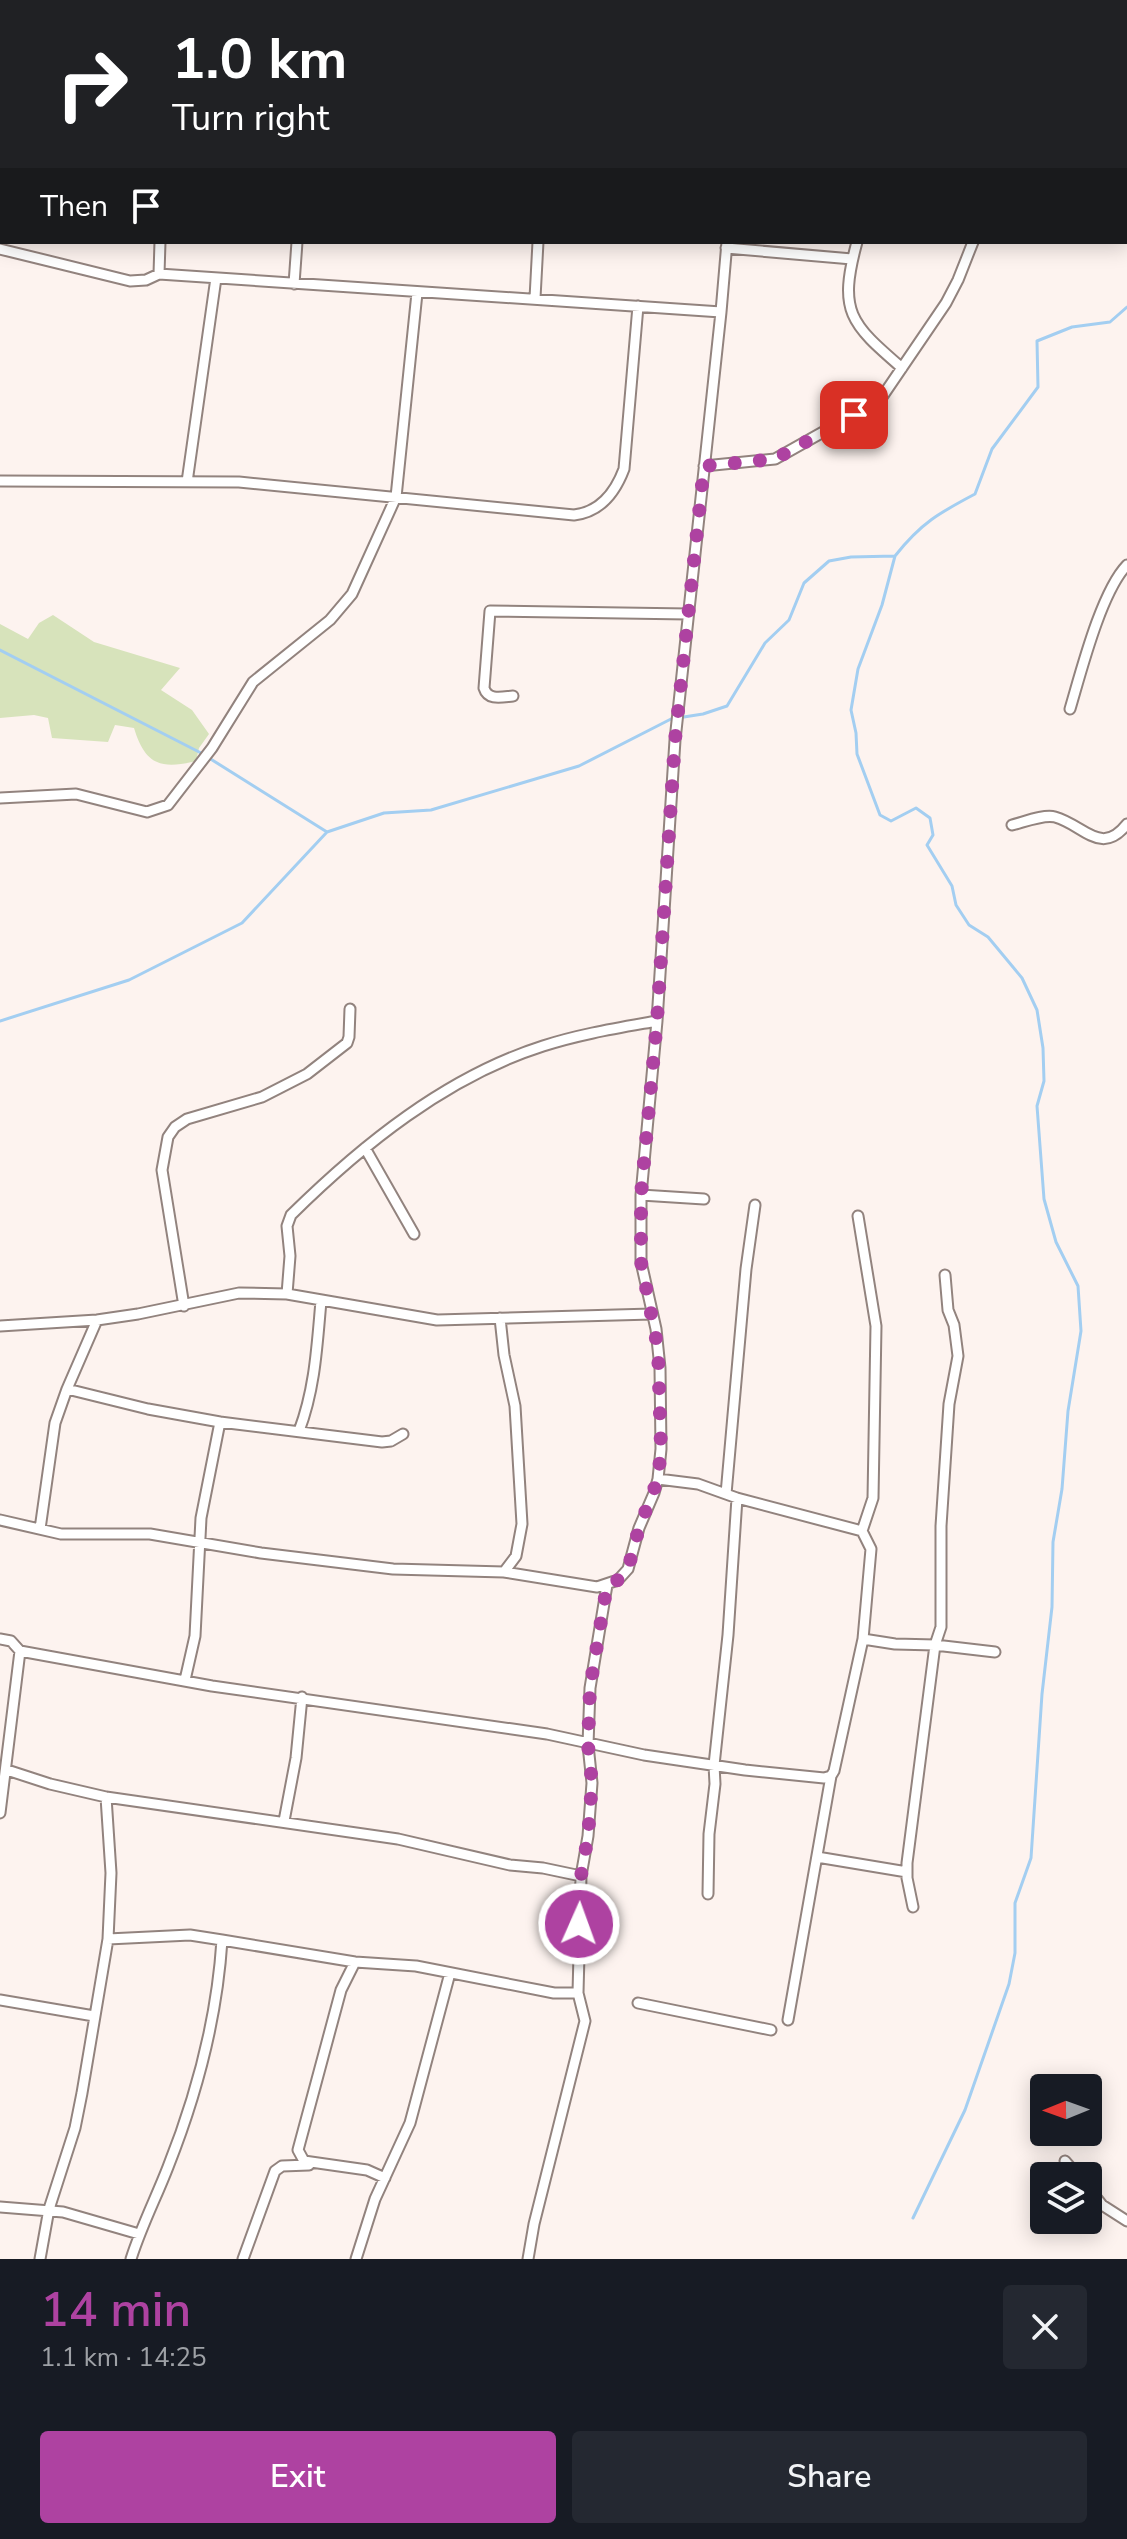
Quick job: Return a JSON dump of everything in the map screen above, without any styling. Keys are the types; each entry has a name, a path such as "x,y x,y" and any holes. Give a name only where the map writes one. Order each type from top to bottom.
{"street":[{"path":"19,253 21,244"},
{"path":"159,274 160,244"},
{"path":"294,284 297,244"},
{"path":"535,298 538,244"},
{"path":"856,244 847,292 852,314 871,341 902,368"},
{"path":"704,466 775,459 880,400 952,292 972,244"},
{"path":"0,1520 71,1535 150,1534 261,1553 393,1569 504,1572 597,1587 618,1580 628,1569 639,1528 658,1479 661,1449 660,1368 641,1262 641,1195 657,1021 675,740 726,245 852,259"},
{"path":"0,249 130,281 146,280 159,274 721,312"},
{"path":"187,482 216,278"},
{"path":"0,798 76,794 147,812 168,805 212,748 253,682 330,620 352,594 396,497 417,293"},
{"path":"0,481 239,482 574,515 589,513 617,488 624,469 638,306"},
{"path":"1070,709 1100,615 1120,572 1127,565"},
{"path":"513,696 491,697 484,688 490,611 688,614"},
{"path":"1012,825 1051,816 1096,838 1109,839 1118,835 1127,824"},
{"path":"184,1306 162,1170 168,1137 175,1127 187,1119 262,1097 307,1074 347,1043 350,1009"},
{"path":"287,1294 290,1256 287,1226 291,1215 384,1131 449,1089 528,1052 589,1033 657,1021"},
{"path":"365,1148 414,1234"},
{"path":"641,1195 704,1199"},
{"path":"726,1494 746,1269 755,1205"},
{"path":"858,1216 876,1326 873,1498 862,1531"},
{"path":"913,1907 907,1872 935,1645 941,1627 941,1526 949,1404 958,1356 954,1325 948,1310 945,1275"},
{"path":"0,1326 97,1320 184,1306 239,1293 287,1294 437,1320 652,1314"},
{"path":"299,1431 310,1403 314,1380 321,1301"},
{"path":"500,1318 515,1406 522,1524 516,1556 504,1572"},
{"path":"40,1529 55,1423 97,1320"},
{"path":"67,1389 148,1409 220,1422 382,1442 403,1434"},
{"path":"185,1680 195,1636 201,1518 220,1422"},
{"path":"658,1479 698,1484 737,1498 855,1527 862,1531 871,1549 863,1639 831,1776 788,2020"},
{"path":"708,1894 714,1765 728,1635 737,1498"},
{"path":"528,2259 585,2021 578,1993 581,1876 592,1783 588,1745 590,1688 607,1585"},
{"path":"0,1639 11,1641 20,1651 185,1680 547,1734 588,1745 714,1765 831,1776"},
{"path":"863,1639 995,1652"},
{"path":"0,1813 20,1651"},
{"path":"284,1821 296,1758 302,1697"},
{"path":"7,1770 106,1797 398,1839 510,1865 581,1876"},
{"path":"40,2259 49,2209 75,2128 108,1939 111,1873 106,1797"},
{"path":"817,1857 907,1872"},
{"path":"108,1939 190,1935 355,1962 416,1966 554,1993 578,1993"},
{"path":"131,2259 198,2085 216,2007 222,1940"},
{"path":"313,2164 299,2156 298,2142 341,1990 355,1962"},
{"path":"356,2259 375,2199 410,2123 450,1973"},
{"path":"0,2000 94,2016"},
{"path":"638,2003 771,2030"},
{"path":"243,2259 275,2171 282,2166 313,2164 367,2170 385,2178"},
{"path":"1102,2205 1127,2221"},
{"path":"0,2207 24,2211 49,2209 139,2234"}],"green space":[{"path":"53,615 94,642 180,668 161,690 192,710 209,734 199,748 196,761 173,765 156,761 143,750 134,728 115,725 108,742 52,738 48,718 34,715 0,718 0,624 28,639 39,623"}],"waterway":[{"path":"0,1021 129,980 242,923 327,832 384,813 431,810 579,766 671,719 727,706 765,643 789,620 804,583 829,561 895,556 931,520 975,494 992,449 1038,387 1037,341 1072,327 1110,322 1127,307"},
{"path":"895,556 882,605 858,669 851,710 857,754 880,815 891,821 916,808 930,818 933,835 927,845 952,886 956,905 969,925 988,937 1022,978 1037,1010 1043,1048 1044,1081 1037,1106 1044,1199 1056,1242 1078,1286 1081,1331 1053,1542 1052,1607 1042,1694 1031,1858 1015,1903 1015,1953 1009,1984 965,2110 913,2218"},
{"path":"0,650 203,754"},
{"path":"209,758 327,832"}],"route":[{"path":"579,1924 581,1876 592,1783 588,1745 590,1688 607,1585 618,1580 628,1569 639,1528 658,1479 661,1449 656,1329 640,1252 641,1195 657,1021 675,740 704,466 775,459 854,415"}]}
